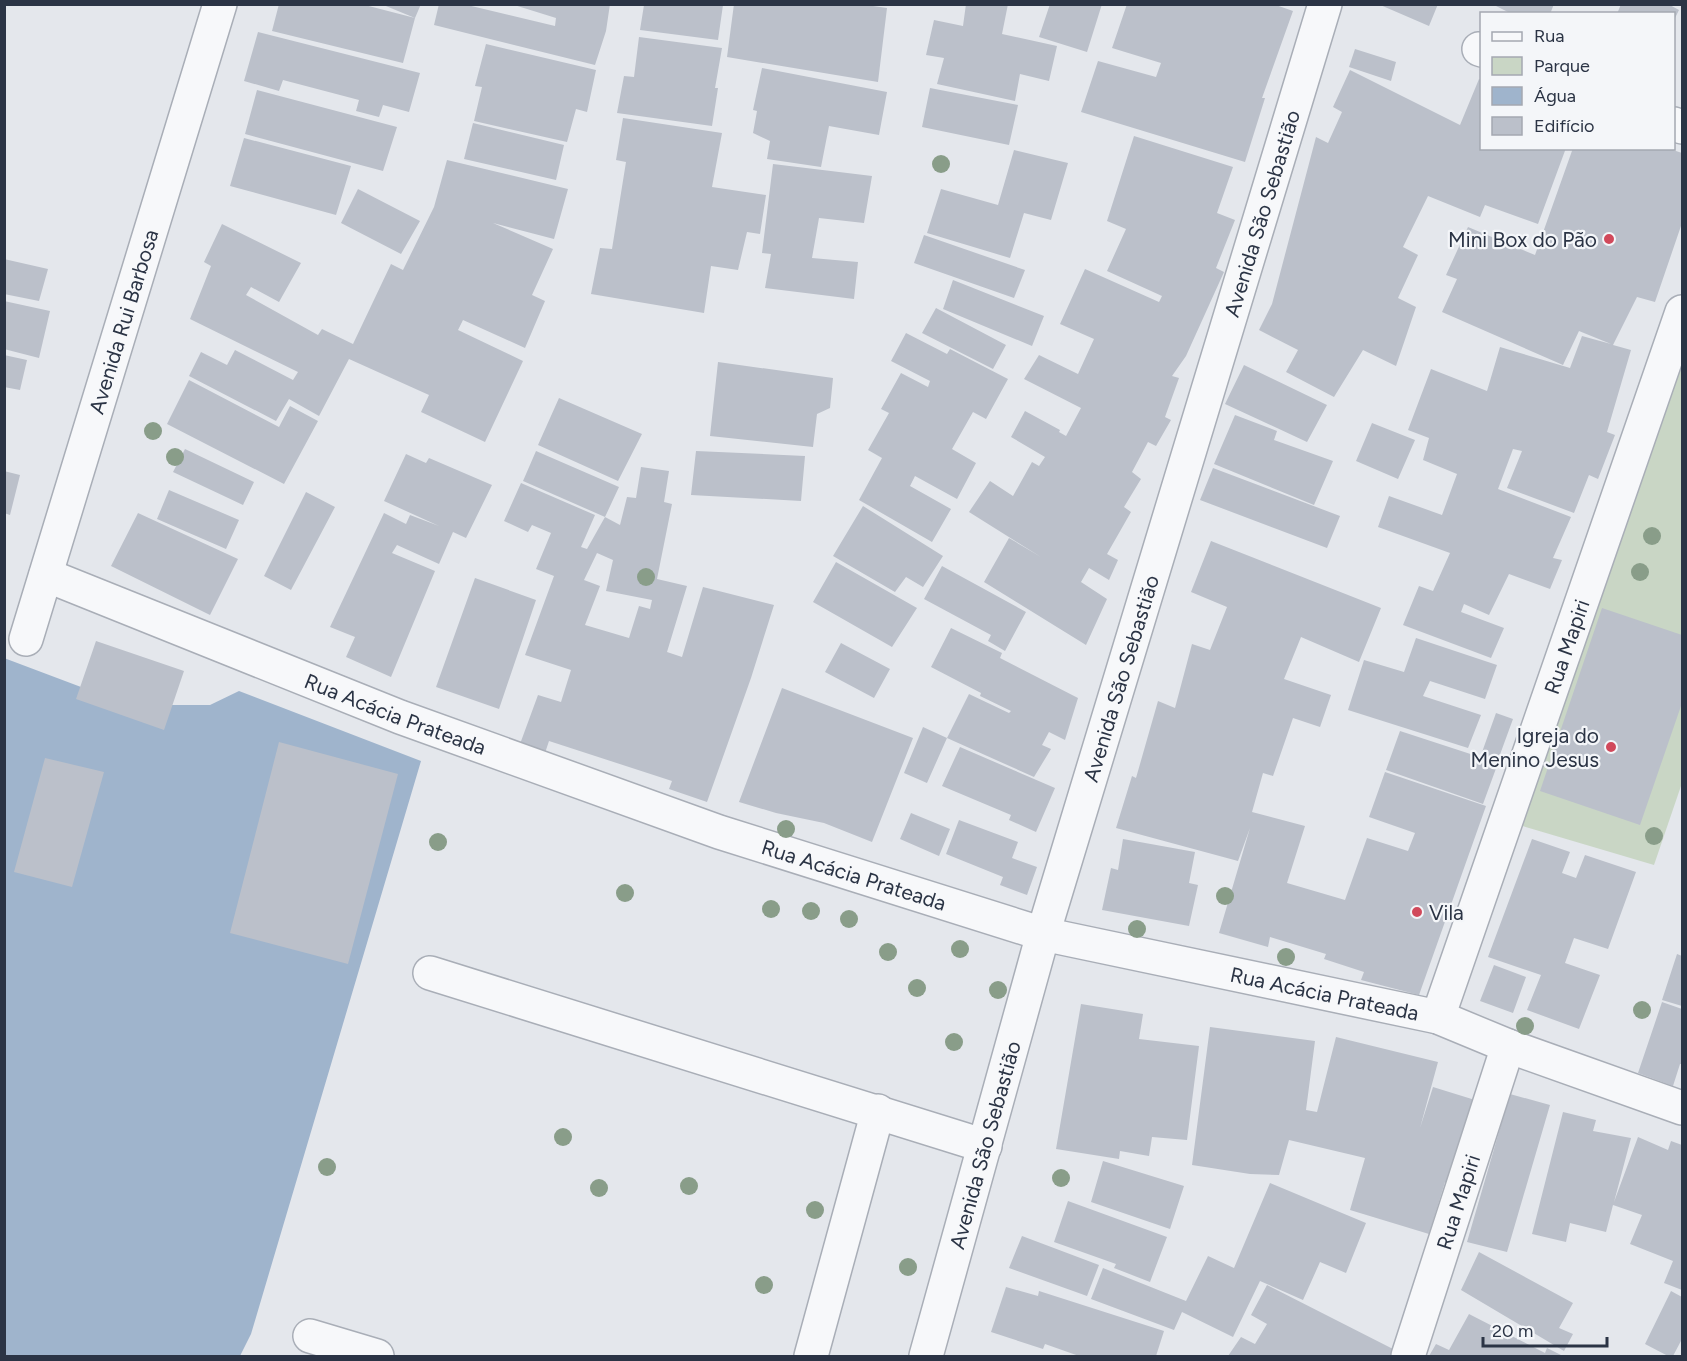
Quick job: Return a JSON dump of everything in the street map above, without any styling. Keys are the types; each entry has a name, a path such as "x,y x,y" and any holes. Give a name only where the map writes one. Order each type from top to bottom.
{"street":[{"name":"Avenida Rui Barbosa","path":"26,639 220,4"},
{"name":"Avenida São Sebastião","path":"926,1356 1043,934 1325,4"},
{"name":"Rua Mapiri","path":"1438,1017 1683,312"},
{"name":"Rua Acácia Prateada","path":"46,575 400,717 719,832 1043,934 1438,1017 1508,1046 1683,1108"},
{"path":"430,973 879,1111 985,1146"},
{"name":"Rua Mapiri","path":"1408,1356 1508,1046"},
{"path":"811,1356 879,1111"},
{"path":"310,1336 377,1356"}],"green space":[{"path":"1682,359 1682,783 1654,865 1519,825"}],"water":[{"path":"4,658 81,687 146,705 210,705 239,691 421,761 251,1334 240,1356 5,1356"}],"building":[{"path":"279,4 361,4 415,18 403,63 272,31"},
{"path":"381,4 421,4 415,18"},
{"path":"439,4 463,4 555,26 556,18 511,4 610,4 606,31 595,65 434,25"},
{"path":"734,4 859,4 887,8 878,82 727,57"},
{"path":"966,4 1008,4 1002,34 1057,46 1049,81 1020,74 1015,101 937,84 944,58 926,55 934,20 963,26"},
{"path":"1050,4 1102,4 1087,52 1039,37"},
{"path":"1127,4 1273,4 1293,11 1262,98 1265,98 1245,162 1081,112 1098,61 1156,77 1161,63 1112,48"},
{"path":"1378,4 1438,4 1429,26"},
{"path":"1492,4 1554,4 1551,12 1508,12"},
{"path":"1621,4 1668,4 1679,10 1675,18 1675,12 1618,12"},
{"path":"644,5 723,5 718,40 640,30"},
{"path":"258,32 420,73 409,112 383,105 379,117 356,111 359,100 283,80 279,91 244,81"},
{"path":"639,37 722,48 715,88 718,88 712,126 617,113 624,76 634,77"},
{"path":"486,44 596,70 587,112 576,109 567,142 474,121 482,87 475,86"},
{"path":"1355,49 1396,62 1391,81 1349,67"},
{"path":"762,68 887,92 879,135 829,126 821,167 767,159 770,141 753,133 757,111 753,110"},
{"path":"1350,70 1460,125 1479,79 1480,150 1565,150 1538,224 1485,205 1480,217 1428,196 1403,247 1418,255 1398,298 1416,307 1396,366 1363,350 1334,397 1286,372 1298,350 1259,330 1272,304 1316,137 1328,143 1342,112 1333,107"},
{"path":"930,88 1018,105 1009,145 922,127"},
{"path":"257,90 397,127 383,171 245,134"},
{"path":"623,118 722,133 712,187 766,195 760,234 747,232 738,270 711,266 704,313 591,294 600,248 612,249 626,162 616,160"},
{"path":"473,123 564,145 556,180 464,159"},
{"path":"1134,136 1233,167 1217,213 1235,220 1216,268 1224,272 1186,356 1172,376 1179,378 1165,417 1171,420 1156,446 1148,442 1132,472 1141,479 1124,507 1131,512 1107,554 1118,560 1109,580 1089,568 1081,582 1107,599 1086,645 984,582 1009,538 1041,557 969,512 990,481 1013,496 1032,462 1039,466 1045,457 1011,437 1025,411 1060,430 1059,432 1066,436 1081,408 1024,379 1039,355 1078,374 1094,339 1060,324 1085,269 1159,302 1162,296 1107,271 1126,229 1107,221"},
{"path":"244,138 351,166 336,215 230,186"},
{"path":"1014,150 1068,163 1051,220 1024,213 1010,258 927,233 941,189 998,205"},
{"path":"1572,150 1673,150 1682,153 1682,223 1655,302 1637,297 1613,345 1631,350 1607,432 1615,435 1598,479 1589,475 1574,513 1507,488 1522,451 1513,449 1498,489 1571,517 1553,558 1562,560 1550,589 1509,574 1489,615 1464,604 1461,612 1504,628 1491,658 1403,625 1419,586 1433,591 1450,553 1378,527 1389,496 1442,515 1457,474 1423,460 1429,438 1408,430 1431,369 1487,391 1500,347 1570,368 1582,336 1611,344 1579,331 1563,365 1442,312 1457,279 1446,275 1468,227 1535,255"},
{"path":"447,160 568,189 554,239 493,223 553,249 532,295 545,301 525,348 463,320 458,330 523,361 485,442 421,412 429,395 349,359 319,416 289,399 276,421 189,376 201,352 227,365 235,350 293,380 298,372 190,319 211,266 204,262 222,224 301,263 279,302 251,287 246,295 318,335 322,329 353,344 391,264 403,270 434,207"},
{"path":"773,164 872,176 864,223 819,218 812,258 858,262 854,299 765,288 771,254 762,253"},
{"path":"358,189 420,221 401,254 341,223"},
{"path":"924,235 1025,270 1014,298 914,263"},
{"path":"4,259 48,269 39,301 4,294"},
{"path":"953,280 1044,316 1032,346 943,309"},
{"path":"4,301 50,311 39,358 4,349"},
{"path":"936,308 1006,345 993,369 922,333"},
{"path":"906,333 947,354 950,349 1008,379 986,419 973,412 952,449 976,463 957,499 915,476 910,486 951,509 932,542 859,500 882,458 868,450 889,413 881,409 901,373 928,387 930,381 891,361"},
{"path":"4,355 27,360 20,390 4,387"},
{"path":"718,362 833,378 830,408 817,414 813,447 710,436"},
{"path":"1244,365 1327,405 1307,442 1225,404"},
{"path":"189,380 279,427 290,406 318,421 284,484 167,424"},
{"path":"559,398 642,434 618,481 538,445"},
{"path":"1235,415 1277,431 1274,440 1333,461 1314,505 1214,464"},
{"path":"1372,423 1415,440 1398,479 1356,461"},
{"path":"185,449 254,482 243,505 173,472"},
{"path":"536,451 619,487 605,517 523,481"},
{"path":"696,451 805,456 801,501 691,495"},
{"path":"406,454 426,463 429,458 492,485 466,538 453,532 439,564 397,545 392,553 435,571 391,677 346,657 355,637 330,627 384,513 406,524 410,515 439,526 384,501"},
{"path":"641,467 669,471 664,502 672,504 657,579 687,586 667,652 682,657 703,587 774,605 707,802 669,789 672,781 549,741 545,753 520,744 538,695 561,702 571,670 525,655 554,576 536,569 551,533 532,525 528,532 504,521 521,483 595,515 581,547 587,549 605,517 620,525 627,497 636,498","holes":["597,553 613,560 606,591 652,600 650,609 639,606 629,638 585,625 600,586 584,580"]},
{"path":"1213,468 1340,516 1327,548 1200,500"},
{"path":"4,471 20,475 10,515 4,513"},
{"path":"169,490 239,520 226,549 157,519"},
{"path":"306,492 335,507 291,590 264,576"},
{"path":"863,506 943,556 923,587 906,577 895,592 833,556"},
{"path":"138,513 238,559 210,615 111,566"},
{"path":"1211,541 1381,608 1359,662 1301,637 1284,679 1331,695 1320,727 1293,718 1273,776 1263,773 1252,812 1305,826 1287,883 1345,900 1367,838 1408,851 1415,833 1369,817 1385,772 1486,806 1419,995 1361,980 1364,972 1324,959 1326,954 1270,937 1268,947 1219,933 1250,828 1238,861 1116,828 1132,776 1136,778 1158,701 1175,708 1192,644 1210,650 1227,607 1191,592"},
{"path":"836,562 917,608 892,647 813,602"},
{"path":"942,566 1026,612 1005,651 988,641 991,635 924,599"},
{"path":"475,578 536,600 499,709 436,687"},
{"name":"Igreja do Menino Jesus","path":"1602,608 1682,635 1682,703 1640,825 1540,791"},
{"path":"951,628 1002,653 1000,658 1078,698 1065,740 1049,732 1042,745 1051,749 1034,777 947,738 969,694 1009,713 1011,711 931,667"},
{"path":"1416,638 1497,665 1485,699 1430,681 1423,696 1481,715 1468,748 1348,710 1364,660 1404,672"},
{"path":"96,641 184,671 164,730 76,699"},
{"path":"841,643 890,669 874,698 825,672"},
{"path":"782,688 913,738 872,842 824,823 776,813 739,802"},
{"path":"1496,713 1513,719 1498,760 1481,755"},
{"path":"923,727 947,738 927,783 904,773"},
{"path":"1400,731 1498,763 1483,804 1386,770"},
{"path":"279,742 398,774 348,964 230,933"},
{"path":"960,747 1055,788 1036,832 1009,820 1011,815 942,786"},
{"path":"45,758 104,772 72,887 14,872"},
{"path":"911,813 950,829 939,856 900,839"},
{"path":"959,820 1018,842 1012,858 1037,867 1027,895 1000,885 1003,877 946,854"},
{"path":"1123,839 1195,852 1189,883 1198,885 1189,926 1102,910 1111,868 1118,870"},
{"path":"1532,839 1570,852 1562,873 1576,878 1585,855 1636,872 1608,949 1574,938 1565,963 1600,975 1579,1029 1527,1010 1541,975 1488,957"},
{"path":"1677,954 1682,956 1682,1006 1662,1000"},
{"path":"1494,965 1526,977 1513,1013 1480,1001"},
{"path":"1662,1002 1682,1009 1682,1064 1680,1064 1673,1086 1638,1073"},
{"path":"1081,1004 1143,1014 1139,1039 1199,1046 1187,1140 1152,1137 1149,1156 1120,1151 1119,1159 1056,1149"},
{"path":"1210,1027 1315,1041 1306,1110 1317,1112 1336,1037 1438,1062 1420,1128 1433,1087 1475,1100 1451,1184 1445,1182 1429,1234 1350,1210 1365,1158 1289,1140 1279,1175 1250,1174 1192,1165"},
{"path":"1510,1094 1550,1105 1507,1252 1467,1242"},
{"path":"1563,1112 1596,1120 1593,1131 1631,1138 1614,1202 1638,1137 1668,1150 1671,1141 1682,1145 1682,1290 1664,1283 1673,1261 1630,1244 1642,1215 1613,1205 1606,1232 1570,1223 1566,1242 1532,1234"},
{"path":"1103,1161 1184,1186 1170,1229 1091,1202"},
{"path":"1270,1183 1366,1223 1346,1273 1320,1262 1303,1300 1260,1281 1233,1337 1182,1312 1174,1330 1091,1299 1103,1268 1186,1301 1208,1256 1234,1268"},
{"path":"1068,1201 1167,1237 1150,1282 1114,1268 1116,1264 1054,1242"},
{"path":"1022,1236 1099,1265 1087,1296 1009,1268"},
{"path":"1479,1252 1573,1303 1559,1328 1573,1334 1564,1351 1461,1290"},
{"path":"1267,1285 1393,1349 1390,1356 1228,1356 1241,1337 1255,1344 1267,1324 1251,1315"},
{"path":"1006,1287 1038,1296 1039,1291 1164,1331 1156,1356 1079,1356 1045,1344 1043,1349 991,1332"},
{"path":"1671,1291 1682,1297 1682,1339 1673,1356 1668,1356 1645,1344"},
{"path":"1469,1314 1545,1353 1547,1348 1563,1356 1429,1356 1436,1344 1449,1350"}],"place":[{"name":"Mini Box do Pão","path":"1609,239"},
{"name":"Igreja do Menino Jesus","path":"1611,747"},
{"name":"Vila","path":"1417,912"}]}
